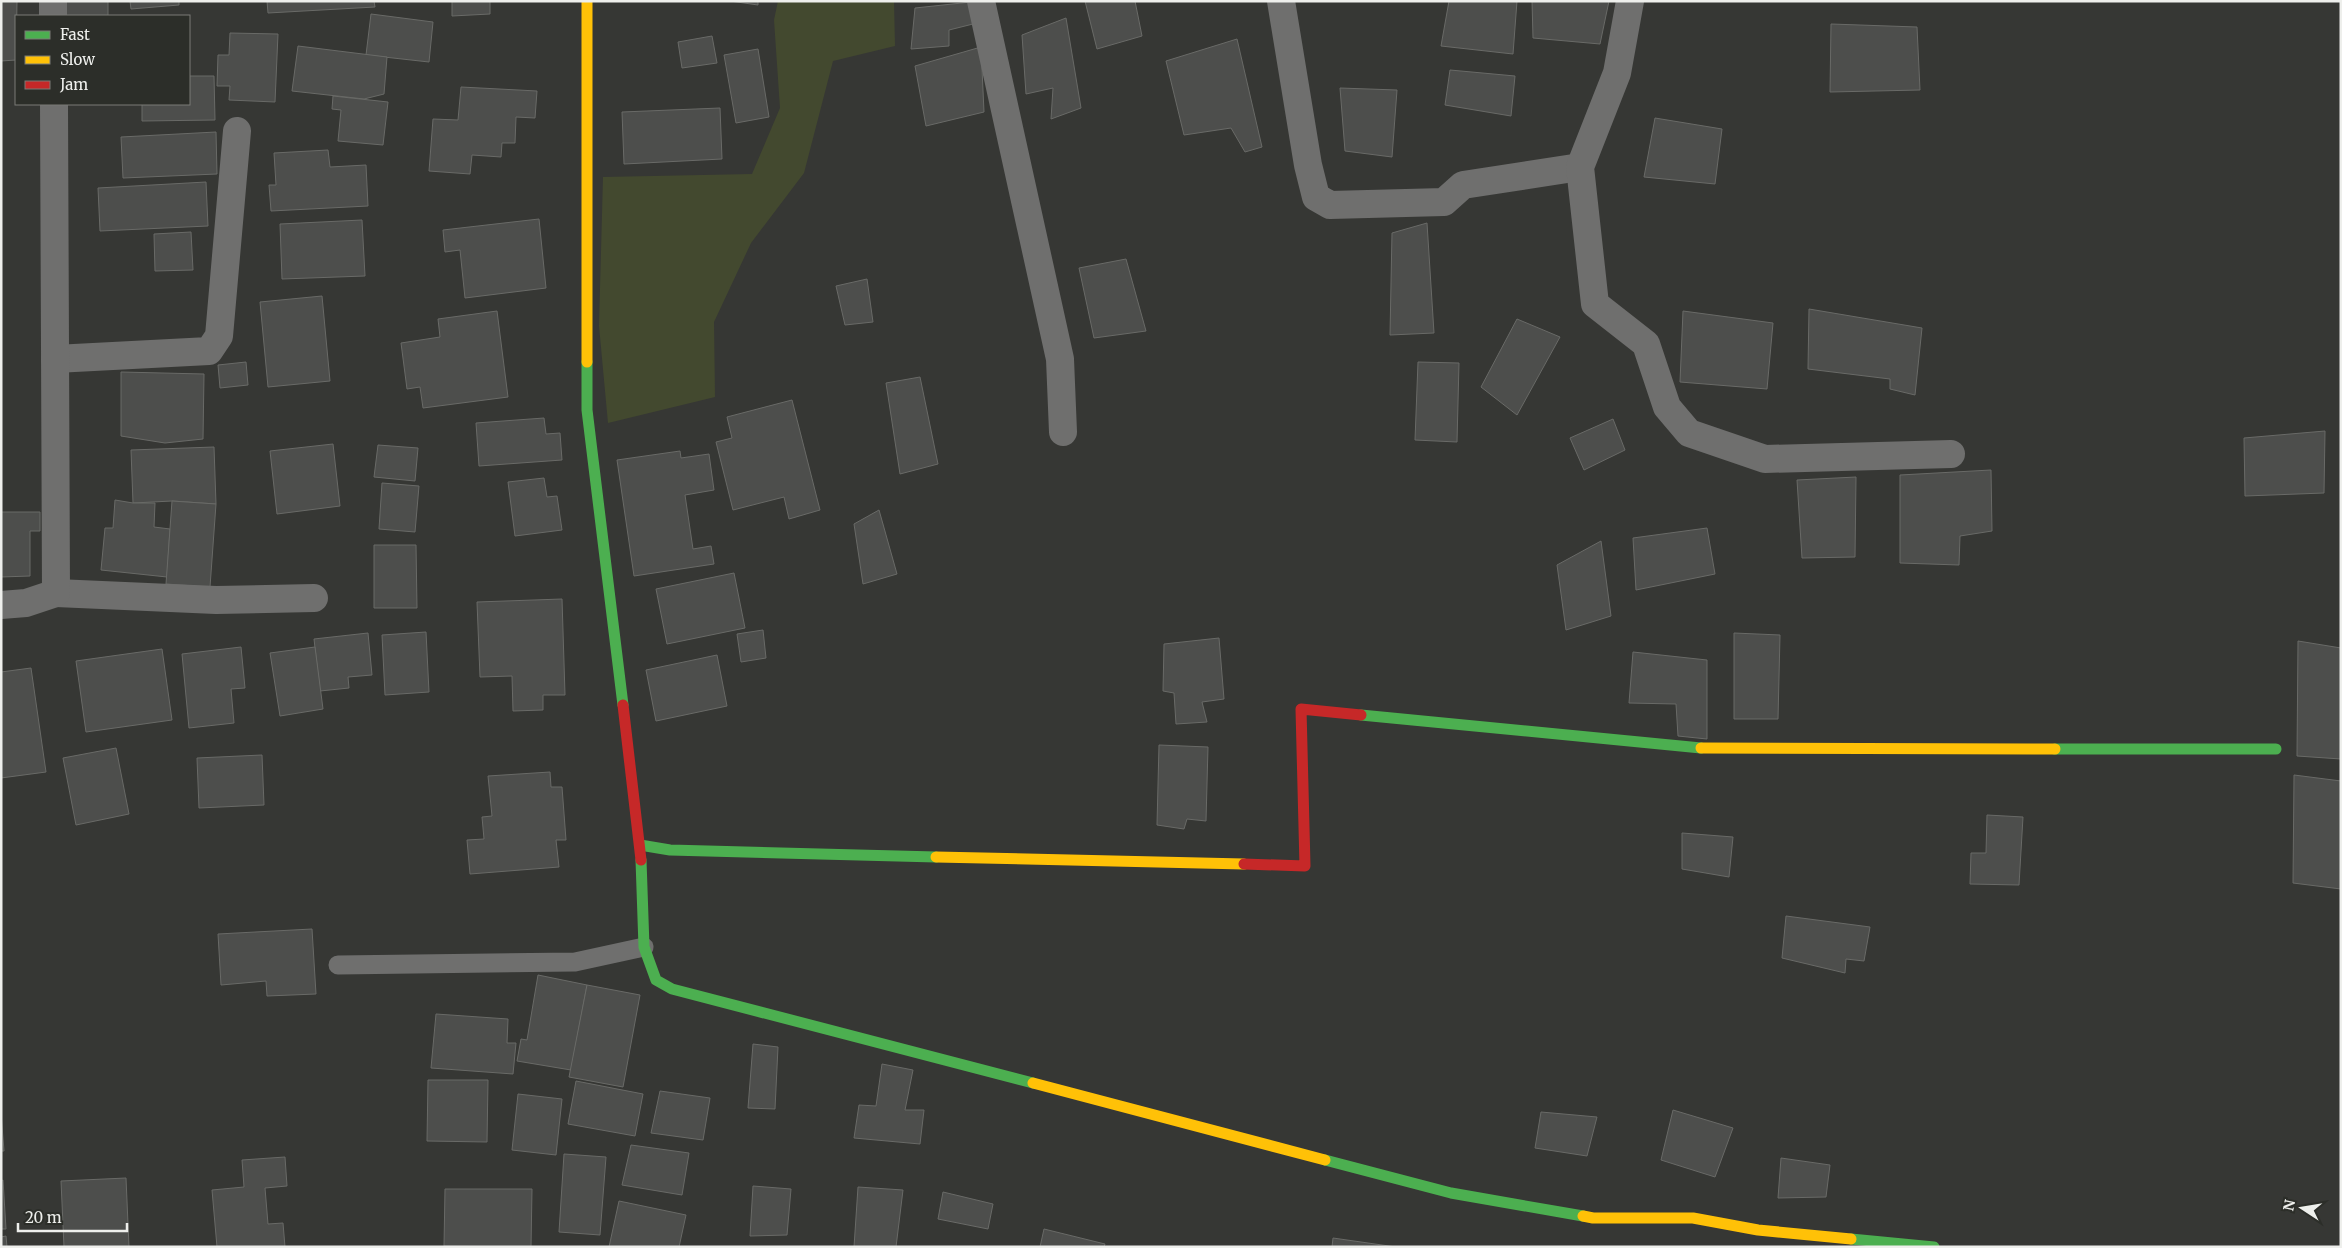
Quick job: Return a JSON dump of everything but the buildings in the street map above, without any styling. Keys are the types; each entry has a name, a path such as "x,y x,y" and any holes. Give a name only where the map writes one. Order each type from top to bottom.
{"street":[{"path":"53,1 54,15"},
{"path":"586,1 587,410 640,845 644,946 656,980 672,989 1451,1193 1594,1218 1693,1218 1758,1230 1934,1247"},
{"path":"981,1 1060,359 1063,432"},
{"path":"1281,1 1308,165 1316,197 1330,206 1444,202 1464,185 1580,167"},
{"path":"1630,1 1617,73 1580,167 1595,304 1646,344 1667,407 1689,433 1765,459 1951,454"},
{"path":"54,105 56,593"},
{"path":"55,359 209,351 220,336 237,131"},
{"path":"1,605 26,603 56,593 216,600 314,598"},
{"path":"640,845 670,850 1305,866 1300,709 1700,748 2276,749"}],"lane":[{"path":"338,965 575,962 644,946"}],"green space":[{"path":"778,1 894,1 895,46 833,61 804,173 751,243 714,322 715,397 608,423 599,326 603,177 752,174 780,108 774,20"}],"traffic: fast":[{"path":"587,362 587,410 623,705"},
{"path":"1361,715 1701,748"},
{"path":"2055,749 2276,749"},
{"path":"640,845 670,850 936,857"},
{"path":"641,860 644,947 656,980 672,989 1033,1083"},
{"path":"1325,1160 1451,1193 1583,1216"},
{"path":"1851,1239 1934,1247"}],"traffic: slow":[{"path":"587,1 587,362"},
{"path":"1701,748 2055,749"},
{"path":"936,857 1244,864"},
{"path":"1033,1083 1325,1160"},
{"path":"1583,1216 1593,1218 1693,1218 1758,1230 1851,1239"}],"traffic: jam":[{"path":"623,705 641,860"},
{"path":"1244,864 1305,866 1301,709 1361,715"}]}
